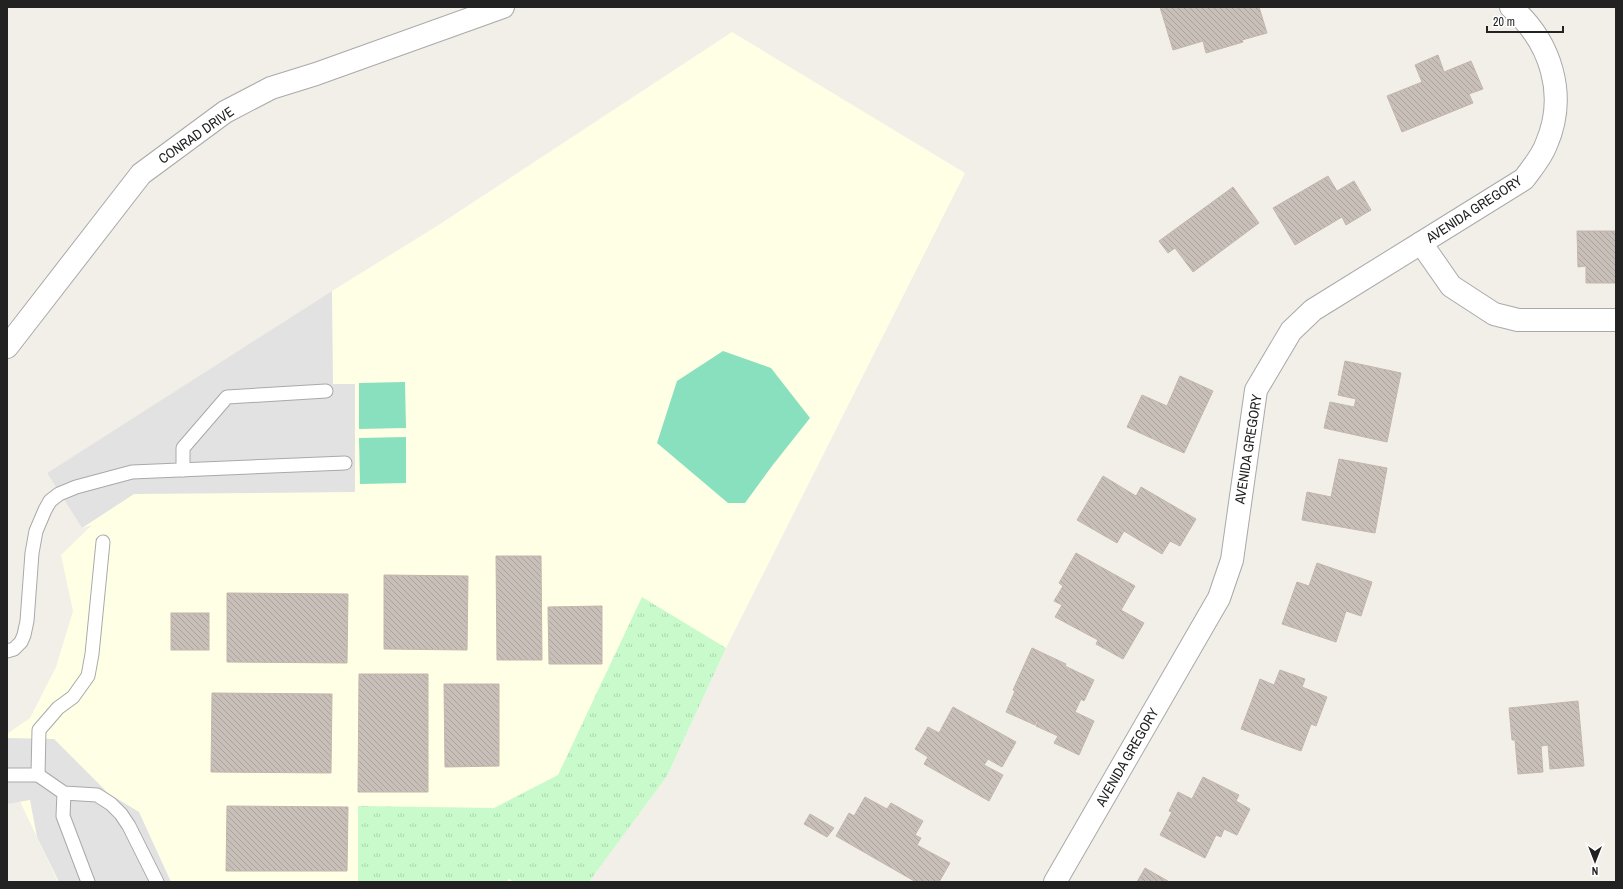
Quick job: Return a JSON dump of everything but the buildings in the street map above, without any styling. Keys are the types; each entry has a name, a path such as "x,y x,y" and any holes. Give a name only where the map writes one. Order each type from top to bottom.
{"street":[{"name":"CONRAD DRIVE","path":"7,347 141,174 225,112 271,88 316,74 503,7"},
{"name":"AVENIDA GREGORY","path":"1055,882 1218,598 1232,560 1256,390 1291,331 1313,310 1524,179 1546,146 1552,127 1555,107 1555,88 1552,68 1545,50 1535,32 1511,7"},
{"path":"1421,243 1451,286 1494,314 1518,320 1616,320"}],"lane":[{"path":"183,470 183,448 227,397 326,391"},
{"path":"7,651 14,649 21,642 24,635 27,620 32,554 36,531 40,519 50,501 59,494 76,487 132,472 346,463"},
{"path":"38,775 39,730 58,708 73,697 88,676 92,654 103,542"},
{"path":"7,775 38,775 64,794 97,795 122,814 138,841 157,882"},
{"path":"64,794 63,816 88,882"}],"shaded area":[{"path":"732,32 965,173 726,648 667,776 589,882 58,882 18,797 7,758 7,734 30,718 56,667 73,611 61,555 92,525 82,528 47,473 332,291 437,226"},
{"path":"332,291 333,384 355,384 355,492 134,494 82,528 47,473"},
{"path":"7,738 54,739 108,793 139,812 171,882 59,882 37,837 30,800 7,804"}],"green space":[{"path":"723,351 771,368 810,418 745,503 728,503 657,443 677,381"},
{"path":"405,382 406,428 359,429 359,383"},
{"path":"406,437 406,483 360,484 359,438"},
{"path":"642,597 726,648 667,776 589,882 514,882 509,879 506,882 358,882 358,806 494,808 558,775"}]}
